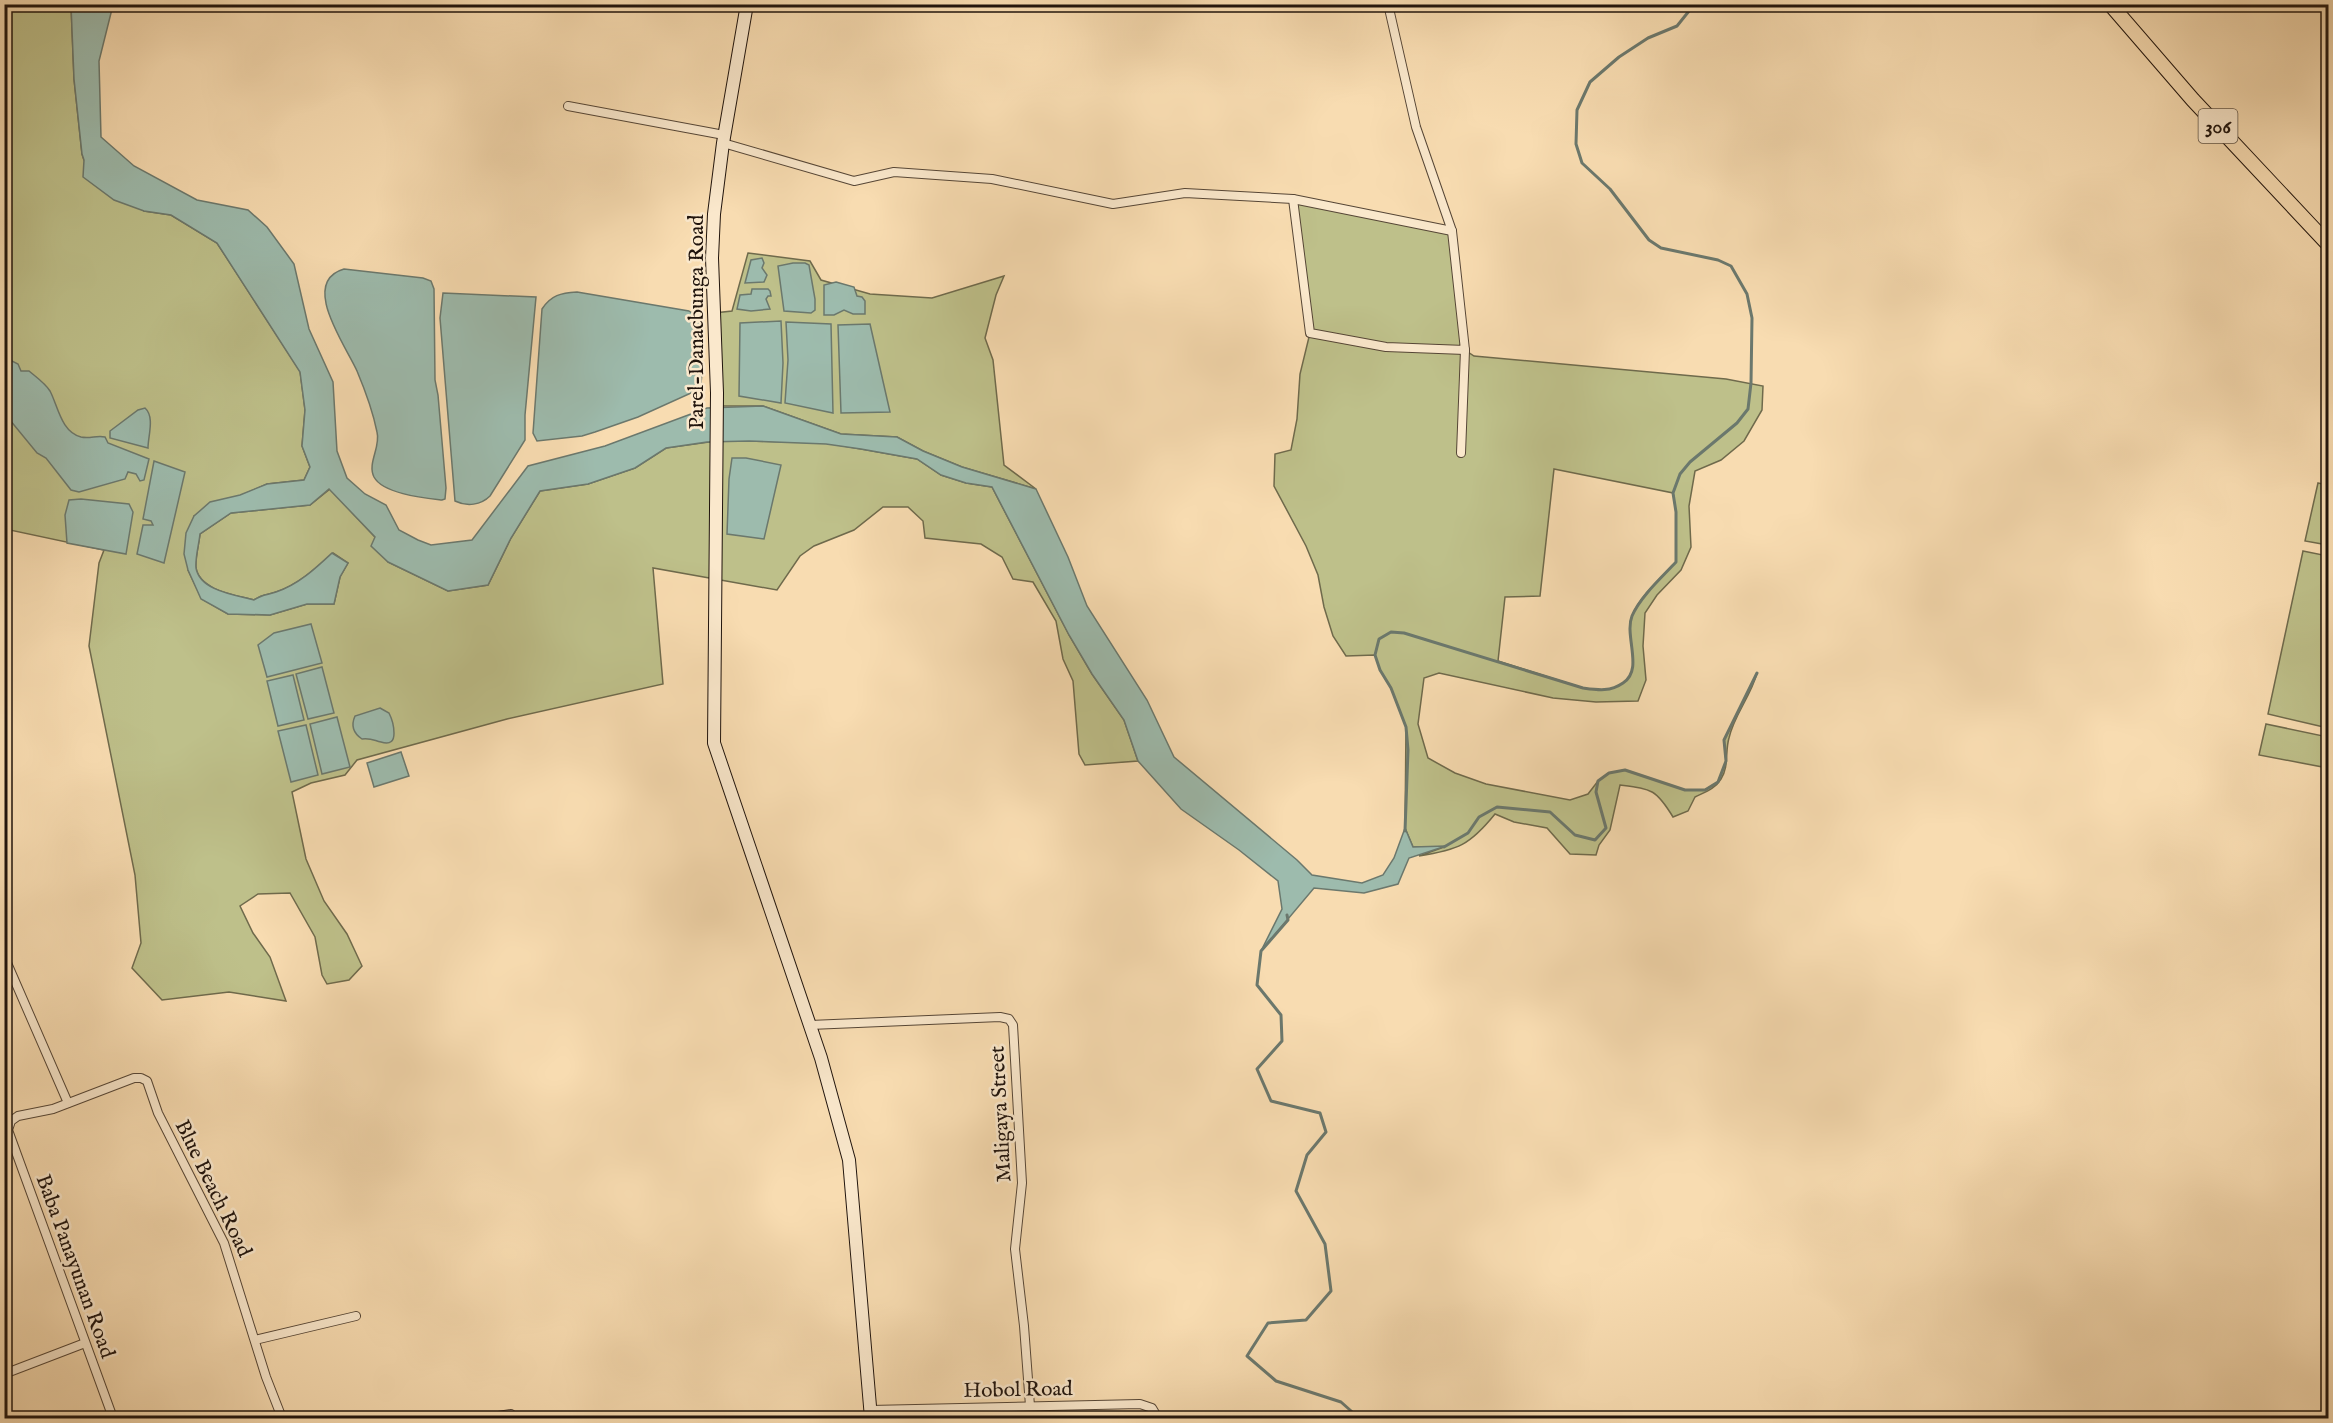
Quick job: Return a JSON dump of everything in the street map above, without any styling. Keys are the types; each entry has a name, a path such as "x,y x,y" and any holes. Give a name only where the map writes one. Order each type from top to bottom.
{"main road":[{"name":"Parel-Danacbunga Road","path":"747,4 723,139 714,214 712,258 717,393 714,743 810,1025 849,1160 871,1414"},
{"name":"306","path":"2110,4 2193,100 2328,244"}],"street":[{"path":"1388,4 1416,127 1452,231 1465,350 1461,453"},
{"path":"568,106 723,139 854,181 894,172 992,179 1113,204 1185,193 1293,199 1452,231"},
{"path":"1293,199 1310,333 1386,347 1465,350"},
{"path":"4,956 68,1104"},
{"name":"Maligaya Street","path":"810,1025 1000,1017 1009,1019 1013,1025 1022,1183 1015,1249 1030,1406"},
{"name":"Blue Beach Road","path":"68,1104 134,1078 141,1078 147,1082 158,1113 224,1243 266,1377 282,1419"},
{"name":"Baba Panayunan Road","path":"68,1104 18,1116 9,1125 10,1136 113,1419"},
{"path":"255,1340 356,1316"},
{"path":"4,1374 85,1343"},
{"name":"Hobol Road","path":"871,1414 1030,1406 1140,1404 1152,1408 1158,1419"},
{"path":"486,1419 511,1414"}],"green space":[{"path":"5,5 71,5 74,79 84,160 144,211 171,215 217,243 300,371 305,410 302,446 310,467 304,480 267,484 194,516 188,570 202,599 228,614 270,615 307,604 334,604 340,577 348,563 333,553 292,585 254,600 211,587 199,576 196,568 200,534 231,513 310,505 330,489 375,537 388,562 448,591 488,585 511,538 540,491 588,484 635,468 666,448 716,441 826,443 861,449 917,459 941,475 966,483 992,487 1069,635 1092,674 1124,720 1138,761 1085,765 1079,754 1073,681 1063,659 1056,621 1033,582 1013,579 1002,557 981,544 925,538 923,521 908,507 883,507 854,530 814,546 800,556 777,590 653,568 663,684 507,719 357,760 345,775 311,783 292,792 306,859 324,901 347,934 362,966 349,980 327,984 322,975 315,937 290,893 258,894 240,906 253,933 270,957 286,1001 229,992 162,1000 132,968 141,943 135,875 89,646 99,563 104,550 5,529"},
{"path":"1293,199 1452,231 1465,350 1474,356 1726,379 1763,386 1762,410 1744,441 1721,460 1695,471 1689,506 1691,547 1681,570 1657,595 1645,613 1643,646 1646,680 1638,701 1596,702 1553,698 1439,673 1424,678 1418,724 1428,758 1455,773 1486,784 1570,800 1588,794 1598,781 1609,773 1625,770 1685,790 1705,790 1718,782 1726,761 1724,740 1757,673 1731,730 1726,764 1719,782 1713,788 1695,797 1688,811 1673,817 1662,801 1652,792 1620,785 1610,830 1599,845 1596,855 1570,854 1547,828 1514,822 1495,814 1478,833 1462,844 1444,851 1419,856 1444,847 1413,847 1405,828 1406,727 1391,688 1380,670 1375,655 1346,656 1333,636 1324,607 1318,575 1306,546 1274,486 1275,454 1291,450 1297,419 1300,374 1310,333","holes":["1554,469 1673,493 1676,512 1676,562 1645,594 1632,616 1630,624 1632,670 1623,683 1604,690 1583,688 1498,661 1505,597 1540,596"]},
{"path":"748,253 810,261 821,280 870,294 932,298 1004,276 996,295 985,338 993,360 1004,465 1036,489 962,467 923,451 897,437 841,434 763,406 717,406 714,313 732,311"},
{"path":"2318,483 2328,485 2328,545 2305,541"},
{"path":"2303,551 2328,556 2328,728 2268,714"},
{"path":"2266,724 2328,737 2328,768 2259,755"}],"shaded area":[{"path":"71,5 113,5 99,61 101,137 134,166 197,200 248,210 267,227 294,264 309,329 333,382 337,451 347,478 365,494 386,505 399,530 431,545 472,540 528,466 605,446 707,408 763,406 841,434 897,437 923,451 962,467 1036,489 1068,557 1087,606 1147,700 1174,757 1312,875 1362,883 1383,875 1394,858 1405,828 1413,847 1446,846 1409,858 1398,884 1364,893 1314,888 1261,951 1282,909 1278,881 1181,809 1138,761 1124,720 1092,674 1069,635 992,487 966,483 941,475 917,459 826,444 707,442 666,448 635,468 588,484 540,491 511,538 488,585 448,591 388,562 371,546 375,537 329,489 310,505 231,513 200,534 196,568 199,576 211,587 254,600 299,581 332,553 348,563 340,577 334,604 307,604 270,615 228,614 201,599 188,570 184,554 186,533 194,516 210,502 240,495 267,484 304,480 310,467 302,446 305,410 300,372 217,243 171,215 144,211 114,200 83,177 84,160 74,79"},
{"path":"762,258 764,263 762,268 767,275 764,282 745,283 751,260"},
{"path":"793,263 809,265 815,299 815,310 811,313 784,311 778,266"},
{"path":"344,269 423,278 431,281 434,289 435,380 446,488 445,499 425,498 395,491 379,483 374,477 372,466 378,438 373,417 360,378 336,331 325,300 326,287 331,276"},
{"path":"836,282 854,287 857,296 862,297 865,301 865,314 853,314 844,310 834,315 824,315 824,285"},
{"path":"752,289 770,291 771,296 766,299 770,309 751,311 737,309 740,295 751,294"},
{"path":"577,292 689,311 694,314 699,322 702,341 700,389 638,417 595,432 582,436 537,441 533,433 542,309 557,296"},
{"path":"443,293 536,297 525,415 525,440 490,496 474,504 455,501 440,318"},
{"path":"781,321 783,363 781,403 739,396 740,323"},
{"path":"786,322 831,324 833,413 785,403 788,360"},
{"path":"870,324 890,412 841,413 838,325"},
{"path":"4,357 18,364 21,371 29,371 46,385 61,418 74,434 81,437 105,437 108,443 149,459 144,480 140,481 136,474 128,472 125,479 79,492 71,490 46,458 37,453 5,414"},
{"path":"145,408 150,416 148,448 110,438 110,431 138,410"},
{"path":"732,458 746,458 781,465 764,539 727,534"},
{"path":"154,461 185,472 164,563 137,554 143,525 153,525 151,521 143,519"},
{"path":"69,500 129,504 133,512 126,554 67,543 65,515"},
{"path":"311,624 322,663 267,677 258,645 274,633"},
{"path":"322,667 334,713 308,719 296,674"},
{"path":"293,675 304,720 278,726 267,681"},
{"path":"380,708 389,713 394,728 391,742 362,739 354,729 355,716"},
{"path":"337,717 350,767 322,774 310,724"},
{"path":"306,725 318,775 291,782 278,731"},
{"path":"401,752 409,776 374,787 367,763"}],"waterway":[{"path":"1405,831 1408,750 1406,727 1375,655 1379,639 1391,632 1404,633 1583,688 1609,689 1623,683 1632,670 1630,633 1632,616 1646,595 1676,562 1676,512 1673,493 1680,474 1690,462 1737,423 1748,409 1751,383 1752,318 1747,294 1731,266 1718,260 1661,248 1649,240 1610,189 1582,163 1576,144 1577,110 1590,82 1619,57 1648,38 1677,26 1689,11 1691,4"},
{"path":"1444,847 1468,833 1479,817 1497,807 1550,812 1575,835 1595,840 1606,828 1596,792 1598,781 1609,773 1625,770 1685,790 1705,790 1718,782 1726,761 1724,740 1757,673"},
{"path":"1287,915 1288,920 1261,951 1257,985 1281,1015 1282,1041 1257,1069 1271,1101 1320,1113 1326,1132 1307,1155 1296,1191 1325,1244 1331,1291 1306,1320 1268,1323 1247,1356 1276,1381 1341,1402 1359,1418"}]}
